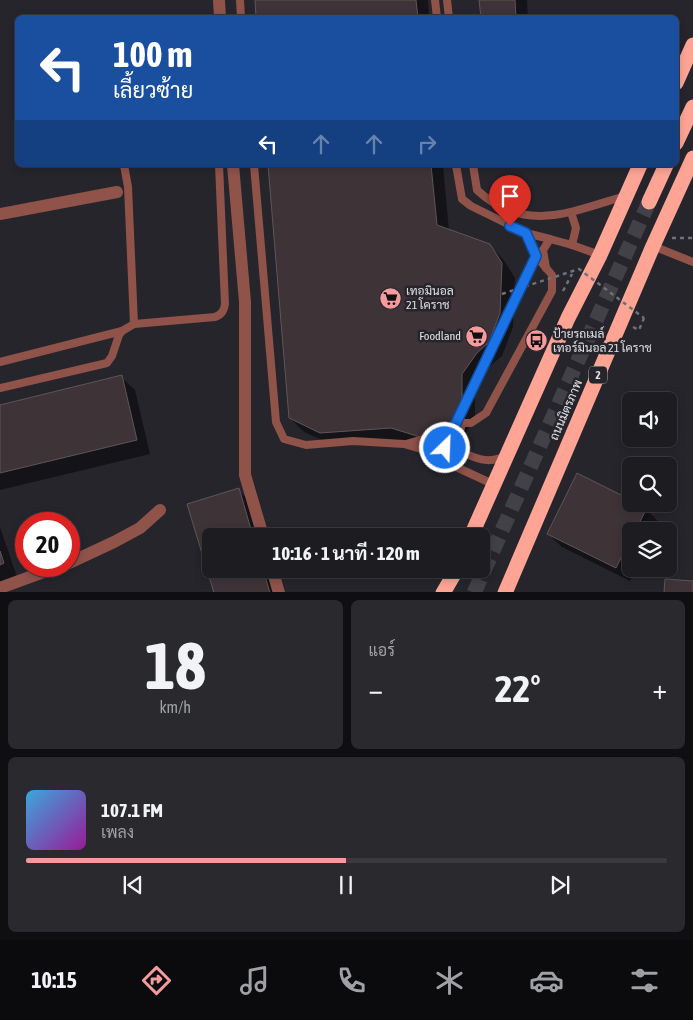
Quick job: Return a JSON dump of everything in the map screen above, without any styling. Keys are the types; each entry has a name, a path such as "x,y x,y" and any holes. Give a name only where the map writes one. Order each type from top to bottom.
{"highway":[{"path":"679,76 693,44"},
{"path":"679,136 693,106"},
{"name":"ถนนมิตรภาพ","path":"505,592 652,246 693,158"},
{"path":"475,528 568,318 600,254 639,167"},
{"path":"649,202 665,167"},
{"path":"443,592 452,578"},
{"path":"450,592 454,578"}],"street":[{"path":"219,0 220,15"},
{"path":"233,167 246,302 245,475 261,528"},
{"path":"0,214 117,192"},
{"path":"80,558 140,528 160,510"},
{"path":"0,588 30,577"},
{"path":"275,578 279,592"}],"lane":[{"path":"240,0 241,15"},
{"path":"435,0 437,15"},
{"path":"447,0 449,15"},
{"path":"124,167 128,187 134,324"},
{"path":"0,362 122,331 134,324 215,317 224,311 219,167"},
{"path":"254,167 276,422 284,439 306,445 353,441 404,444 417,442 459,424 470,423 486,413 552,290 552,275 536,256 526,233"},
{"path":"456,167 462,199 471,206 526,233 600,254"},
{"path":"473,167 477,190 497,206 521,215 533,216 571,212 627,196"},
{"path":"571,212 576,228 572,245"},
{"path":"546,268 543,250 550,239"},
{"path":"652,246 693,262"},
{"path":"456,467 448,458 445,448 446,438 459,424 536,256"},
{"path":"0,388 107,364 122,331"},
{"path":"459,424 459,447 464,452 490,460 508,456"},
{"path":"404,444 428,451 495,486"}],"path":[{"path":"502,294 579,269 644,318 639,330 633,327"}],"building":[{"path":"255,0 416,0 418,15 256,15"},
{"path":"479,0 515,0 516,15 481,15"},
{"name":"เทอมินอล 21 โคราช","path":"268,167 431,167 437,225 490,244 502,263 500,313 489,342 477,353 462,374 462,403 452,421 438,432 420,437 391,428 320,433 289,418"},
{"path":"122,375 137,440 0,473 0,405"},
{"path":"577,473 622,496 622,512 645,512 640,522 622,522 622,556 616,568 547,534"},
{"path":"239,488 251,528 202,528 202,553 187,504"},
{"path":"0,551 4,563 0,565"},
{"path":"209,578 266,578 270,592 214,592"},
{"path":"665,579 693,581 693,592 664,592"}],"tunnel":[{"path":"474,592 649,202"}],"place":[{"name":"เทอมินอล 21 โคราช","path":"390,298"},
{"name":"Foodland","path":"477,336"},
{"name":"ป้ายรถเมล์ เทอร์มินอล 21 โคราช","path":"537,341"}],"route":[{"path":"445,448 446,438 455,425 536,256 526,233 510,226"}]}
